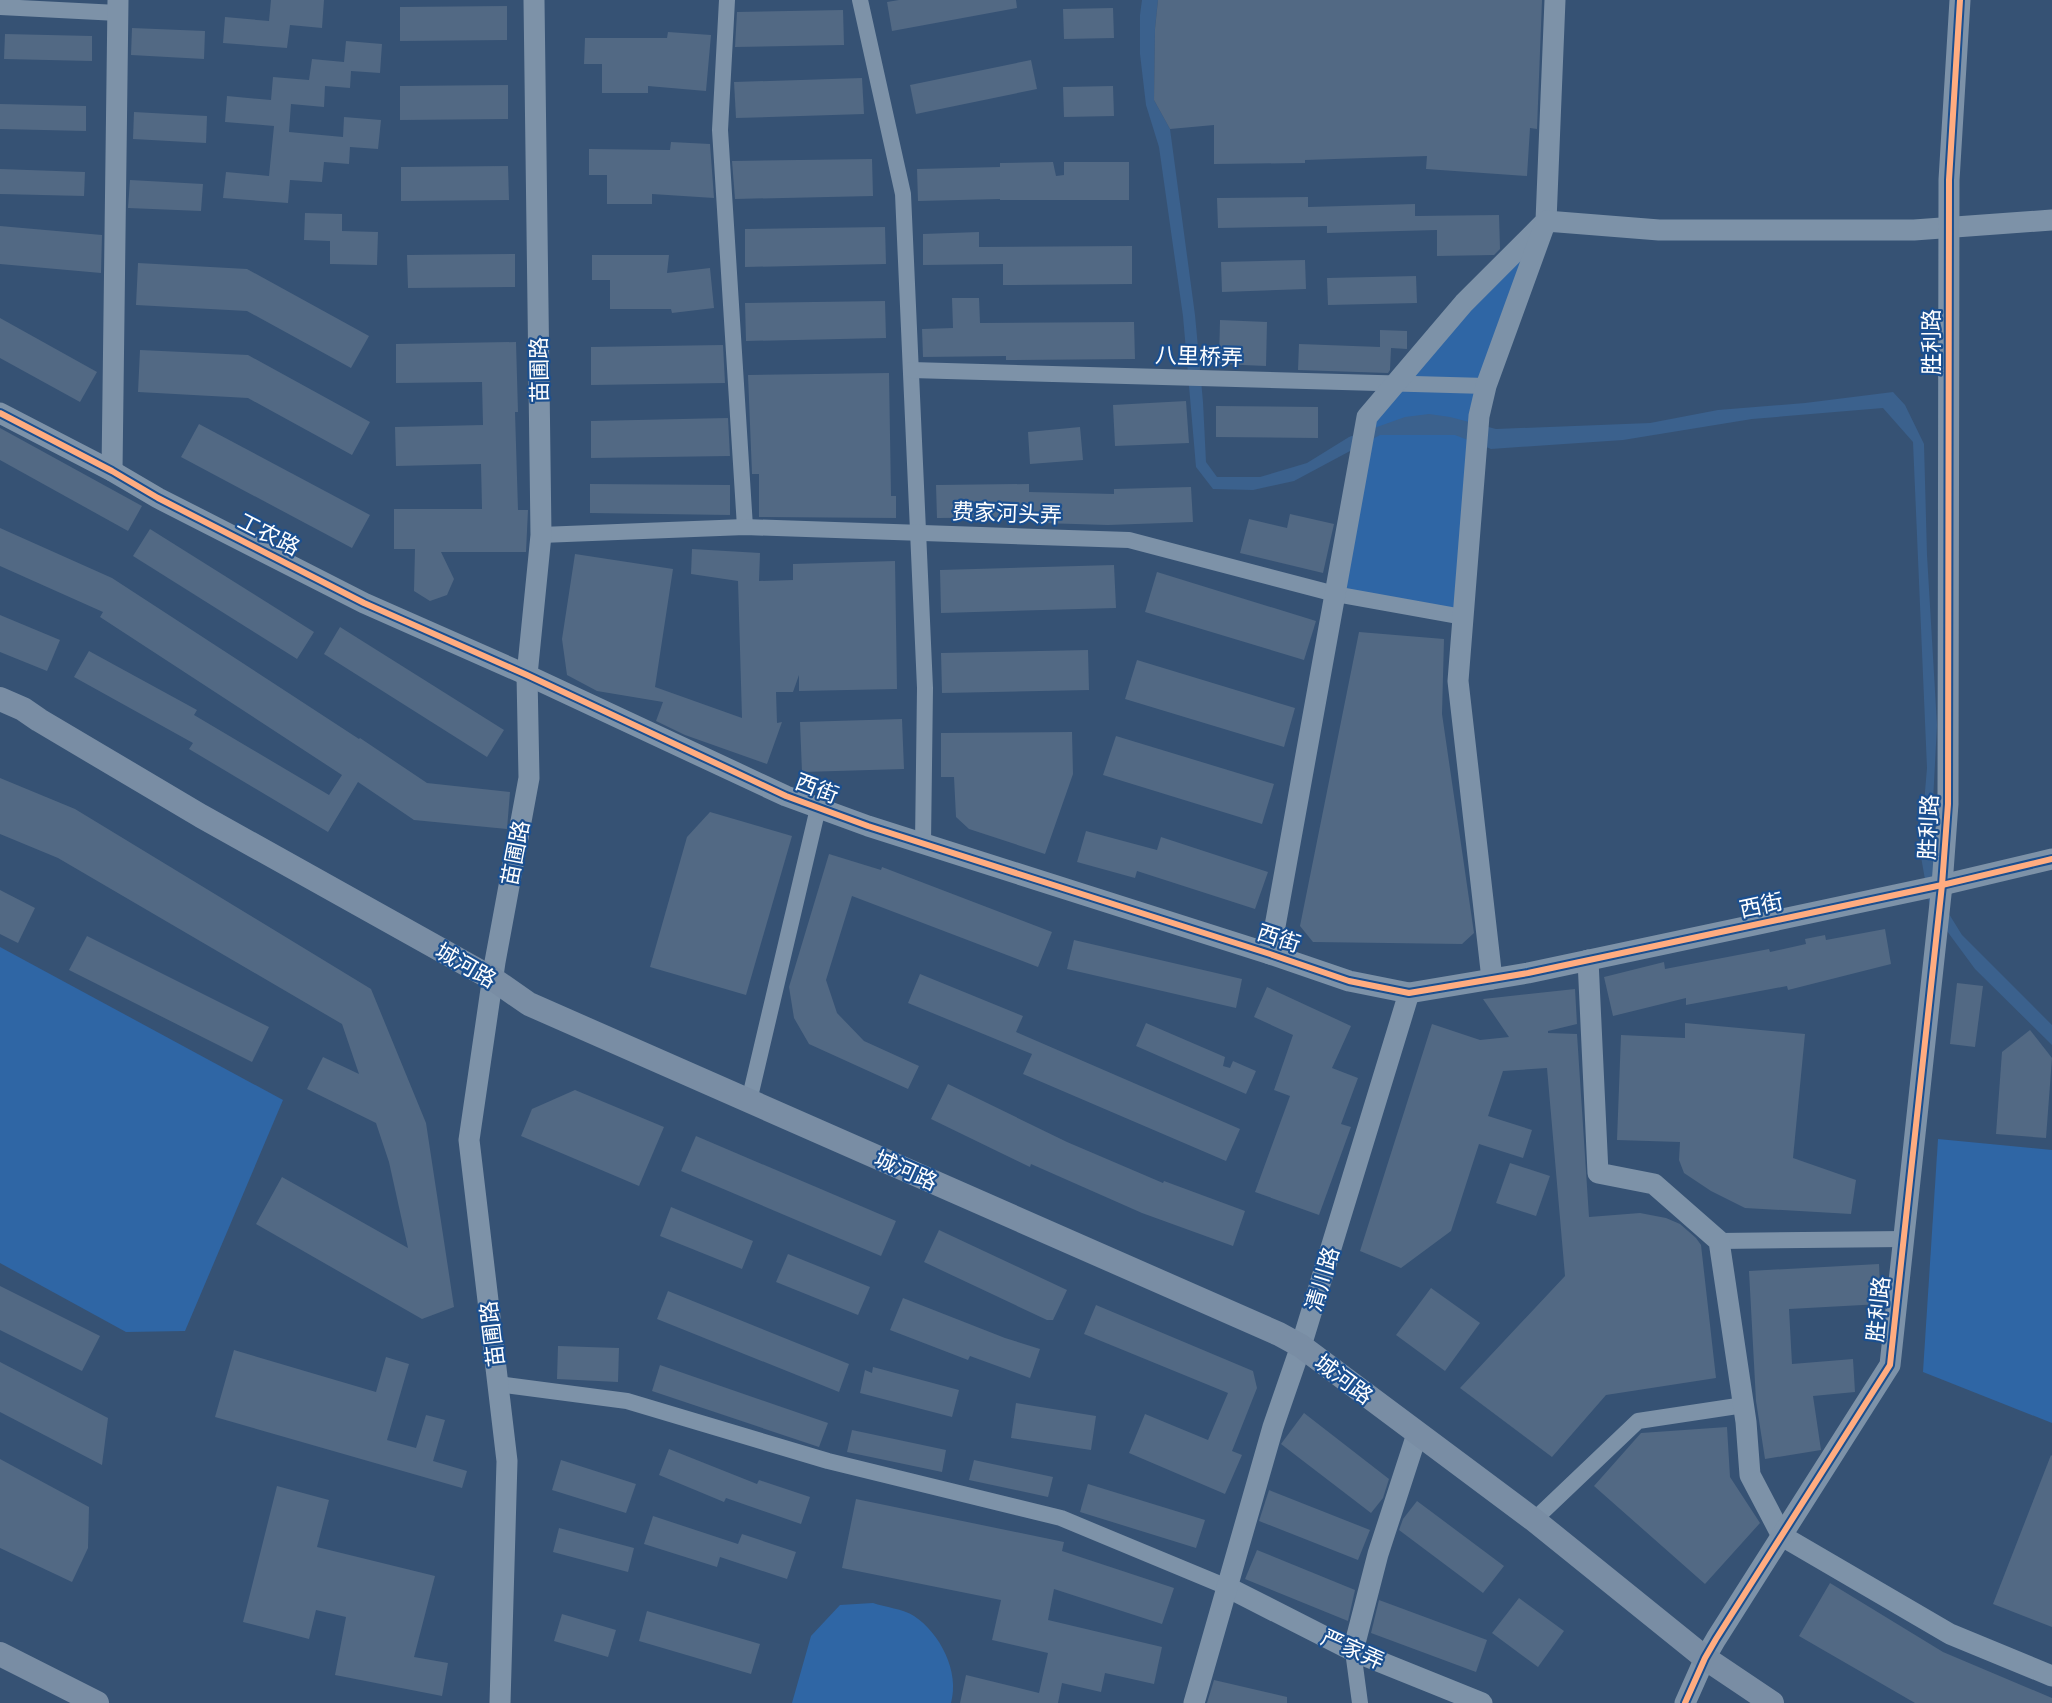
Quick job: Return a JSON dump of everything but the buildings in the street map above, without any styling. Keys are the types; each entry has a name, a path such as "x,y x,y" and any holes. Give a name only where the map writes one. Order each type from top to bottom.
{"main road":[{"name":"城河路","path":"0,699 23,709 201,816 493,979 529,1004 1279,1334 1301,1346 1534,1520 1705,1658 1772,1703"},
{"path":"0,1654 97,1703"}],"street":[{"name":"苗圃路","path":"500,1703 507,1461 469,1140 493,979 529,778 527,675 541,535 534,0"},
{"path":"726,0 720,130 745,527"},
{"path":"860,0 903,194 924,688 923,843"},
{"path":"1492,979 1458,681 1479,416 1486,386 1546,221 1555,0"},
{"name":"胜利路","path":"1685,1703 1705,1658 1890,1365 1942,885 1948,804 1949,180 1960,0"},
{"path":"0,7 118,6 112,471"},
{"path":"1270,954 1367,417 1464,303 1546,221 1659,230 1914,230 2052,220"},
{"name":"八里桥弄","path":"911,370 1486,386"},
{"name":"工农路","path":"0,413 112,471 158,498 364,603 527,675"},
{"name":"费家河头弄","path":"541,535 745,527 1129,540 1335,594 1463,617"},
{"name":"西街","path":"527,675 786,796 818,808 1348,981 1410,993 1588,960 1942,885 2052,859"},
{"path":"749,1101 818,808"},
{"path":"1588,960 1598,1173 1654,1184 1719,1241 1744,1406 1750,1475 1782,1536 1950,1634 2052,1676"},
{"name":"清川路","path":"1194,1703 1274,1427 1410,993"},
{"path":"1719,1241 1904,1239"},
{"path":"498,1384 627,1401 828,1461 1061,1518 1227,1587"},
{"path":"1534,1520 1638,1421 1744,1406"},
{"path":"1360,1703 1353,1651 1378,1554 1417,1434"},
{"name":"严家弄","path":"1227,1587 1353,1651 1482,1703"}],"shaded area":[{"path":"1142,0 1158,0 1155,29 1154,100 1170,129 1195,315 1206,462 1217,477 1260,477 1307,463 1349,437 1405,417 1429,414 1496,429 1650,423 1718,410 1805,403 1893,392 1905,405 1924,444 1927,555 1937,725 1931,839 1949,914 1962,935 2052,1025 2052,1045 1975,969 1930,908 1920,851 1927,768 1913,442 1883,408 1752,419 1623,440 1491,449 1455,435 1380,435 1294,481 1253,490 1213,489 1196,467 1183,316 1159,147 1146,105 1140,54"},
{"path":"1546,221 1486,386 1463,617 1335,594 1367,417"},
{"path":"0,947 283,1100 185,1331 126,1332 0,1263"},
{"path":"1938,1139 2052,1150 2052,1423 1923,1372"},
{"path":"873,1603 910,1614 932,1632 946,1654 950,1666 953,1679 951,1703 792,1703 811,1636 840,1605"}],"cycle path":[{"path":"1685,1703 1716,1639 1890,1365 1942,885 1948,804 1949,180 1960,0"},
{"path":"0,413 112,471 158,498 364,603 527,675 786,796 868,826 1349,981 1409,993 1528,973 1942,885 2052,859"}]}
